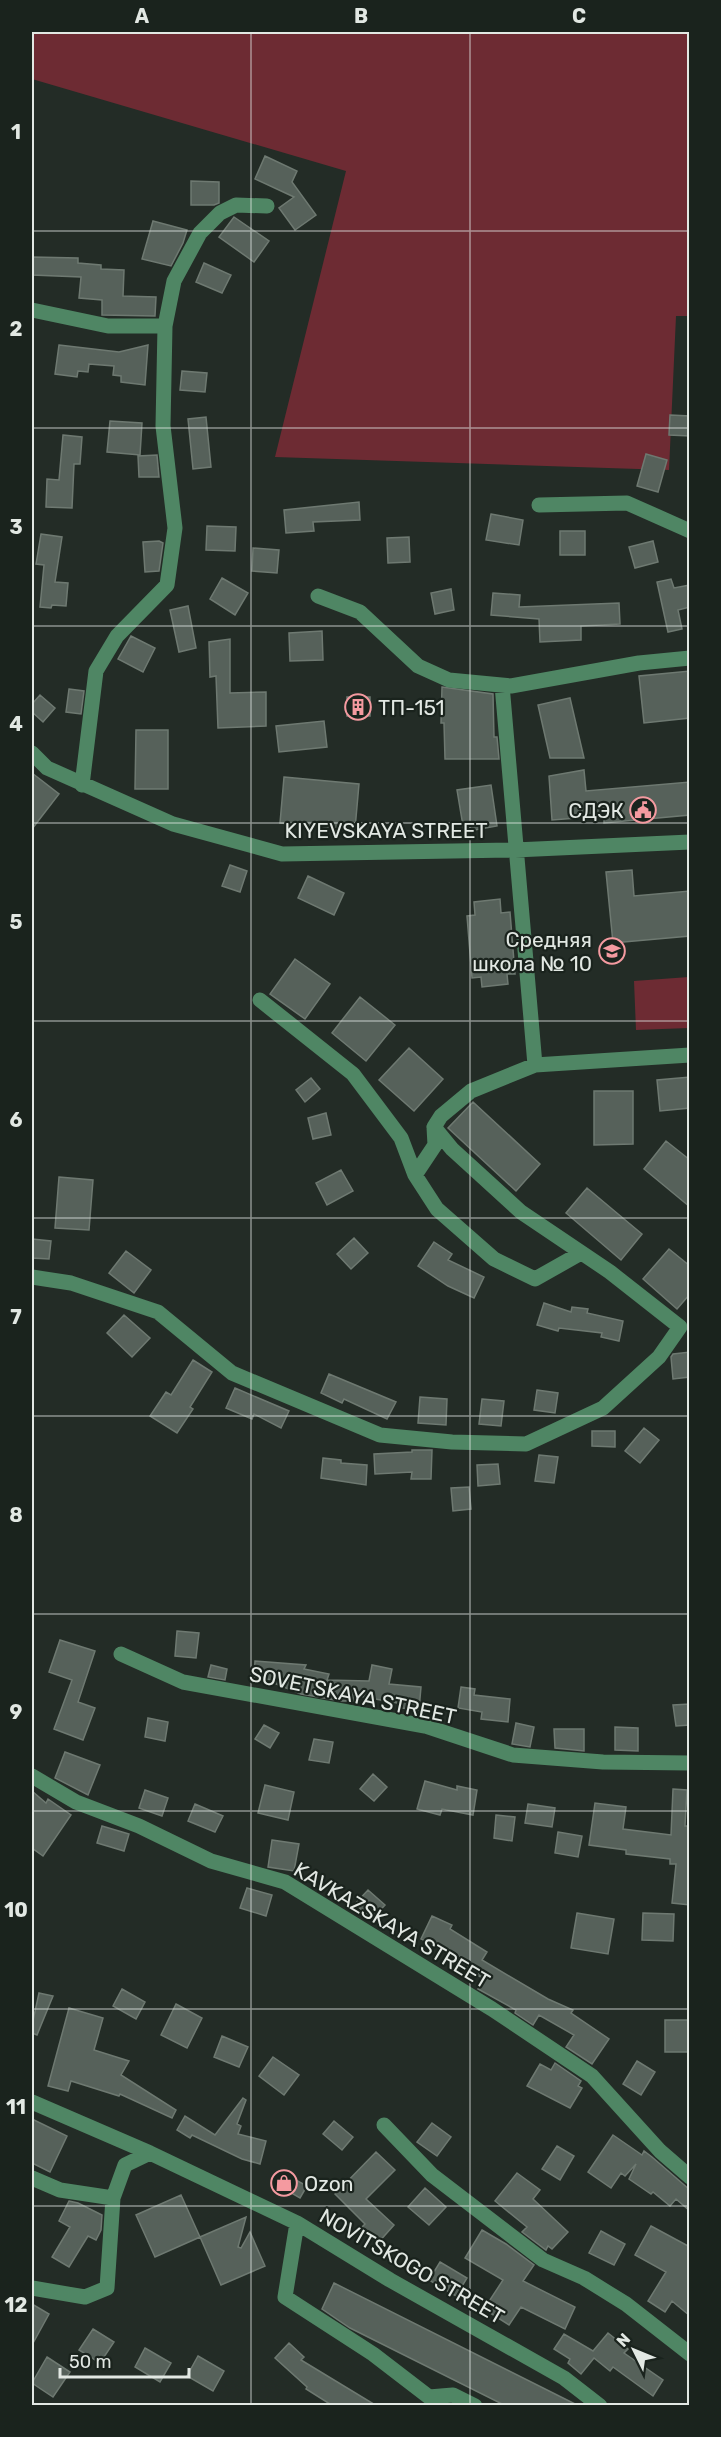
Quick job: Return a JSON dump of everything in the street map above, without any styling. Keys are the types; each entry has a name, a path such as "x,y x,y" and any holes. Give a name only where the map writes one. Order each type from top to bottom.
{"street":[{"path":"82,785 96,671 117,636 167,585 175,528 163,426 165,326 174,281 200,233 220,213 236,205 267,206"},
{"path":"32,310 108,326 165,326"},
{"path":"538,506 627,503 690,531"},
{"path":"318,596 360,612 418,666 449,680 511,686 639,663 690,658"},
{"path":"502,685 535,1065"},
{"name":"KIYEVSKAYA STREET","path":"32,753 47,768 173,824 282,854 515,850 690,842"},
{"path":"260,1000 353,1074 401,1138 415,1175 437,1209 494,1259 535,1279 581,1253"},
{"path":"415,1175 435,1145 434,1128 441,1116 471,1091 535,1065 690,1055"},
{"path":"32,1277 71,1283 158,1312 232,1373 380,1435 452,1442 526,1444 603,1408 659,1357 680,1327 610,1272 521,1212 452,1149 434,1128"},
{"name":"SOVETSKAYA STREET","path":"121,1654 183,1683 425,1726 513,1755 603,1762 690,1763"},
{"name":"KAVKAZSKAYA STREET","path":"32,1776 76,1802 139,1826 211,1861 285,1882 492,2009 592,2076 660,2151 690,2177"},
{"name":"NOVITSKOGO STREET","path":"32,2102 150,2153 297,2223 390,2280 564,2378 600,2406"},
{"path":"384,2125 432,2175 543,2260 584,2278 626,2304 690,2354"},
{"path":"32,2288 85,2296 107,2288 113,2198 125,2165 150,2153"},
{"path":"32,2178 60,2190 113,2198"},
{"path":"297,2223 285,2297 373,2354 429,2397 453,2395 475,2406"}],"shaded area":[{"path":"32,32 689,32 690,316 676,316 669,470 275,457 346,171 32,79"},
{"path":"689,977 689,1028 636,1030 634,981"}],"building":[{"path":"265,156 297,171 292,182 316,215 295,230 279,208 294,197 255,179"},
{"path":"191,181 219,182 219,203 191,205"},
{"path":"234,217 269,241 254,262 219,237"},
{"path":"153,221 187,230 171,266 142,259"},
{"path":"32,257 78,258 78,263 101,265 101,269 124,270 123,296 156,297 155,316 102,315 102,300 79,298 81,277 32,275"},
{"path":"204,263 231,275 222,293 196,282"},
{"path":"59,345 119,352 148,345 145,385 121,382 121,376 113,375 114,366 89,364 88,372 78,371 77,377 55,374"},
{"path":"182,371 207,373 205,392 180,390"},
{"path":"670,415 690,416 690,436 669,435"},
{"path":"206,417 211,467 193,469 188,419"},
{"path":"110,421 142,423 140,455 107,452"},
{"path":"63,435 82,437 80,464 74,464 72,508 46,507 47,479 59,480"},
{"path":"646,454 667,460 658,492 637,486"},
{"path":"157,455 159,477 139,477 138,456"},
{"path":"359,502 360,520 313,522 314,531 286,533 284,510"},
{"path":"491,514 523,520 519,545 486,540"},
{"path":"207,526 236,527 235,551 206,550"},
{"path":"560,531 585,531 585,555 560,555"},
{"path":"41,534 62,537 55,582 68,583 66,606 40,607 44,565 36,564"},
{"path":"409,537 410,562 388,563 387,538"},
{"path":"653,541 658,562 635,568 629,547"},
{"path":"143,542 163,543 159,571 145,572"},
{"path":"253,548 279,550 277,573 252,571"},
{"path":"222,578 248,593 235,615 210,599"},
{"path":"671,579 674,588 690,585 690,607 678,610 682,629 668,632 657,582"},
{"path":"451,589 454,610 435,614 431,593"},
{"path":"493,593 520,595 519,607 619,603 620,624 581,626 581,640 540,642 539,619 491,615"},
{"path":"188,606 196,648 179,652 170,610"},
{"path":"322,631 323,660 290,661 289,633"},
{"path":"131,636 155,648 143,672 118,659"},
{"path":"230,639 230,693 266,692 266,726 218,728 216,676 210,677 209,642"},
{"path":"690,671 690,718 644,723 639,676"},
{"path":"442,687 493,694 494,737 497,737 499,759 445,759 444,723 441,723"},
{"path":"69,689 84,691 81,714 66,712"},
{"path":"40,695 55,708 43,722 32,712 32,704"},
{"name":"ТП-151","path":"347,697 370,697 370,716 347,716"},
{"path":"570,698 584,758 550,758 538,705"},
{"path":"324,721 327,747 279,752 276,726"},
{"path":"136,730 168,730 168,789 135,789"},
{"path":"584,770 586,791 690,782 690,815 604,823 604,816 552,820 549,776"},
{"path":"32,773 59,794 32,829"},
{"path":"284,777 359,784 355,829 280,823"},
{"path":"491,785 497,826 464,832 457,790"},
{"path":"230,865 247,871 240,892 222,886"},
{"path":"632,870 634,896 690,891 690,936 613,943 606,872"},
{"path":"308,876 344,893 334,915 298,898"},
{"path":"500,899 501,913 510,912 515,974 507,974 508,984 482,987 481,977 472,978 467,916 475,915 474,902"},
{"path":"295,959 330,984 305,1019 270,994"},
{"path":"360,997 395,1025 366,1061 332,1033"},
{"path":"409,1048 443,1079 414,1111 379,1080"},
{"path":"690,1077 690,1108 660,1111 657,1080"},
{"path":"311,1078 320,1089 305,1102 296,1090"},
{"path":"594,1091 633,1091 633,1144 594,1145"},
{"path":"473,1102 540,1164 516,1191 448,1128"},
{"path":"326,1113 331,1135 313,1139 308,1118"},
{"path":"666,1141 690,1160 690,1207 644,1169"},
{"path":"341,1170 353,1191 327,1205 316,1183"},
{"path":"59,1177 93,1180 89,1230 55,1228"},
{"path":"587,1188 642,1234 621,1260 566,1213"},
{"path":"354,1238 368,1253 351,1269 337,1254"},
{"path":"32,1239 51,1241 49,1259 32,1258"},
{"path":"434,1242 452,1254 448,1260 484,1277 474,1298 448,1286 418,1266"},
{"path":"669,1249 690,1266 690,1294 677,1309 643,1279"},
{"path":"126,1251 151,1270 134,1293 109,1273"},
{"path":"544,1303 571,1312 572,1307 588,1309 587,1313 623,1321 619,1341 601,1337 602,1333 559,1328 558,1331 537,1325"},
{"path":"124,1315 150,1338 132,1357 107,1333"},
{"path":"690,1352 690,1377 673,1379 671,1357 673,1354"},
{"path":"193,1360 212,1372 190,1407 193,1409 177,1433 150,1416 166,1392 171,1395"},
{"path":"329,1374 396,1402 387,1419 344,1399 342,1403 321,1393"},
{"path":"235,1388 289,1411 281,1428 254,1414 252,1419 226,1408"},
{"path":"537,1390 558,1393 555,1413 534,1410"},
{"path":"420,1397 447,1399 446,1425 418,1423"},
{"path":"482,1399 504,1401 501,1426 479,1424"},
{"path":"644,1428 659,1440 640,1463 625,1451"},
{"path":"592,1431 615,1431 615,1447 592,1446"},
{"path":"412,1450 432,1450 431,1479 411,1479 412,1472 375,1474 374,1454 412,1452"},
{"path":"539,1455 558,1457 554,1483 535,1481"},
{"path":"323,1458 341,1460 341,1463 367,1465 366,1485 321,1478"},
{"path":"498,1464 500,1484 478,1486 477,1465"},
{"path":"469,1487 471,1509 453,1511 451,1488"},
{"path":"177,1631 199,1633 196,1658 175,1656"},
{"path":"60,1640 95,1651 78,1702 95,1708 83,1740 54,1729 72,1680 49,1672"},
{"path":"255,1661 306,1665 304,1669 329,1674 327,1680 369,1681 372,1665 392,1669 389,1684 421,1687 419,1710 402,1708 403,1704 353,1695 353,1701 341,1701 301,1694 274,1683 275,1680 254,1678"},
{"path":"211,1665 227,1669 225,1680 208,1677"},
{"path":"461,1687 475,1689 474,1695 510,1699 508,1722 481,1719 482,1712 458,1708"},
{"path":"690,1704 690,1725 676,1726 673,1705"},
{"path":"148,1718 168,1722 165,1741 145,1737"},
{"path":"516,1723 534,1727 530,1747 512,1744"},
{"path":"264,1725 279,1733 270,1748 255,1739"},
{"path":"615,1727 638,1728 638,1751 615,1750"},
{"path":"554,1729 584,1729 584,1751 555,1748"},
{"path":"314,1739 333,1742 329,1763 309,1760"},
{"path":"65,1752 100,1765 88,1795 55,1778"},
{"path":"373,1774 387,1787 374,1801 360,1789"},
{"path":"425,1781 457,1790 457,1786 477,1790 473,1815 442,1809 440,1815 417,1809"},
{"path":"265,1785 294,1792 288,1820 258,1813"},
{"path":"673,1789 687,1790 685,1826 690,1826 690,1905 672,1903 676,1864 670,1864 670,1859 626,1854 626,1850 589,1845 595,1803 626,1807 623,1829 671,1835"},
{"path":"145,1790 168,1798 162,1816 139,1808"},
{"path":"32,1791 46,1803 48,1799 71,1815 43,1856 32,1848"},
{"path":"195,1804 223,1816 215,1832 188,1821"},
{"path":"528,1804 555,1808 552,1827 525,1823"},
{"path":"496,1815 515,1817 512,1841 494,1838"},
{"path":"102,1826 129,1834 124,1851 97,1843"},
{"path":"558,1832 582,1836 578,1857 555,1853"},
{"path":"272,1840 299,1844 294,1871 268,1867"},
{"path":"247,1888 272,1895 266,1916 240,1908"},
{"path":"368,1890 385,1905 372,1919 355,1904"},
{"path":"577,1913 614,1919 608,1954 571,1948"},
{"path":"643,1913 674,1914 673,1941 642,1940"},
{"path":"432,1916 452,1925 450,1929 487,1952 482,1960 548,1999 573,2010 571,2013 609,2039 592,2064 566,2047 574,2035 539,2015 533,2025 515,2013 516,2010 478,1989 484,1979 457,1962 460,1957 421,1939"},
{"path":"122,1989 145,2002 136,2019 113,2006"},
{"path":"39,1993 53,1996 37,2035 32,2033 32,2025"},
{"path":"176,2004 202,2018 187,2048 161,2035"},
{"path":"69,2008 103,2018 94,2050 129,2061 121,2075 176,2110 172,2118 120,2094 119,2096 71,2081 68,2091 48,2086"},
{"path":"665,2020 690,2020 690,2052 665,2052"},
{"path":"222,2036 248,2047 239,2067 214,2057"},
{"path":"273,2057 299,2075 284,2095 259,2076"},
{"path":"637,2061 655,2072 641,2095 623,2084"},
{"path":"555,2063 581,2081 578,2086 582,2088 570,2108 527,2086 540,2064 551,2070"},
{"path":"243,2098 246,2100 237,2124 241,2126 238,2134 266,2141 260,2164 242,2159 192,2135 190,2138 177,2130 185,2116 215,2135"},
{"path":"32,2119 67,2136 50,2172 32,2163"},
{"path":"334,2121 353,2137 342,2150 323,2134"},
{"path":"432,2123 451,2137 437,2156 417,2142"},
{"path":"613,2135 642,2155 644,2151 690,2190 690,2211 676,2199 670,2206 653,2192 651,2194 629,2179 636,2164 625,2176 621,2173 611,2188 588,2172"},
{"path":"557,2146 574,2156 560,2180 542,2169"},
{"path":"376,2152 395,2170 366,2199 394,2225 378,2243 361,2228 365,2224 335,2194"},
{"path":"283,2173 307,2186 300,2198 279,2186"},
{"path":"517,2173 540,2190 533,2199 568,2232 552,2249 548,2246 546,2250 522,2232 527,2227 495,2201"},
{"path":"425,2188 446,2207 429,2225 408,2207"},
{"path":"181,2195 200,2237 155,2257 136,2215"},
{"path":"69,2201 102,2215 101,2230 96,2240 88,2236 69,2267 52,2257 70,2227 59,2221"},
{"path":"246,2217 238,2247 241,2248 250,2232 265,2266 221,2285 200,2237"},
{"path":"651,2226 690,2247 690,2316 672,2301 665,2312 648,2301 666,2272 635,2255"},
{"path":"482,2230 534,2265 523,2281 575,2307 565,2329 521,2307 509,2325 484,2309 503,2280 465,2258"},
{"path":"601,2231 625,2244 614,2265 589,2253"},
{"path":"440,2262 467,2278 456,2296 429,2280"},
{"path":"334,2283 579,2406 506,2406 350,2328 322,2309"},
{"path":"32,2304 49,2314 32,2345"},
{"path":"93,2329 114,2342 100,2363 79,2350"},
{"path":"608,2333 628,2349 624,2353 663,2380 653,2396 613,2367 610,2371 594,2358 581,2374 568,2363 570,2359 554,2349 564,2334 593,2351"},
{"path":"289,2343 304,2357 301,2360 377,2406 333,2406 306,2389 307,2387 275,2358"},
{"path":"145,2348 171,2363 160,2382 135,2367"},
{"path":"198,2356 224,2371 213,2391 187,2376"},
{"path":"47,2357 70,2372 53,2397 32,2383"}],"place":[{"name":"ТП-151","path":"358,707"},
{"name":"СДЭК","path":"643,810"},
{"name":"Средняя школа № 10","path":"612,951"},
{"name":"Ozon","path":"284,2183"}]}
